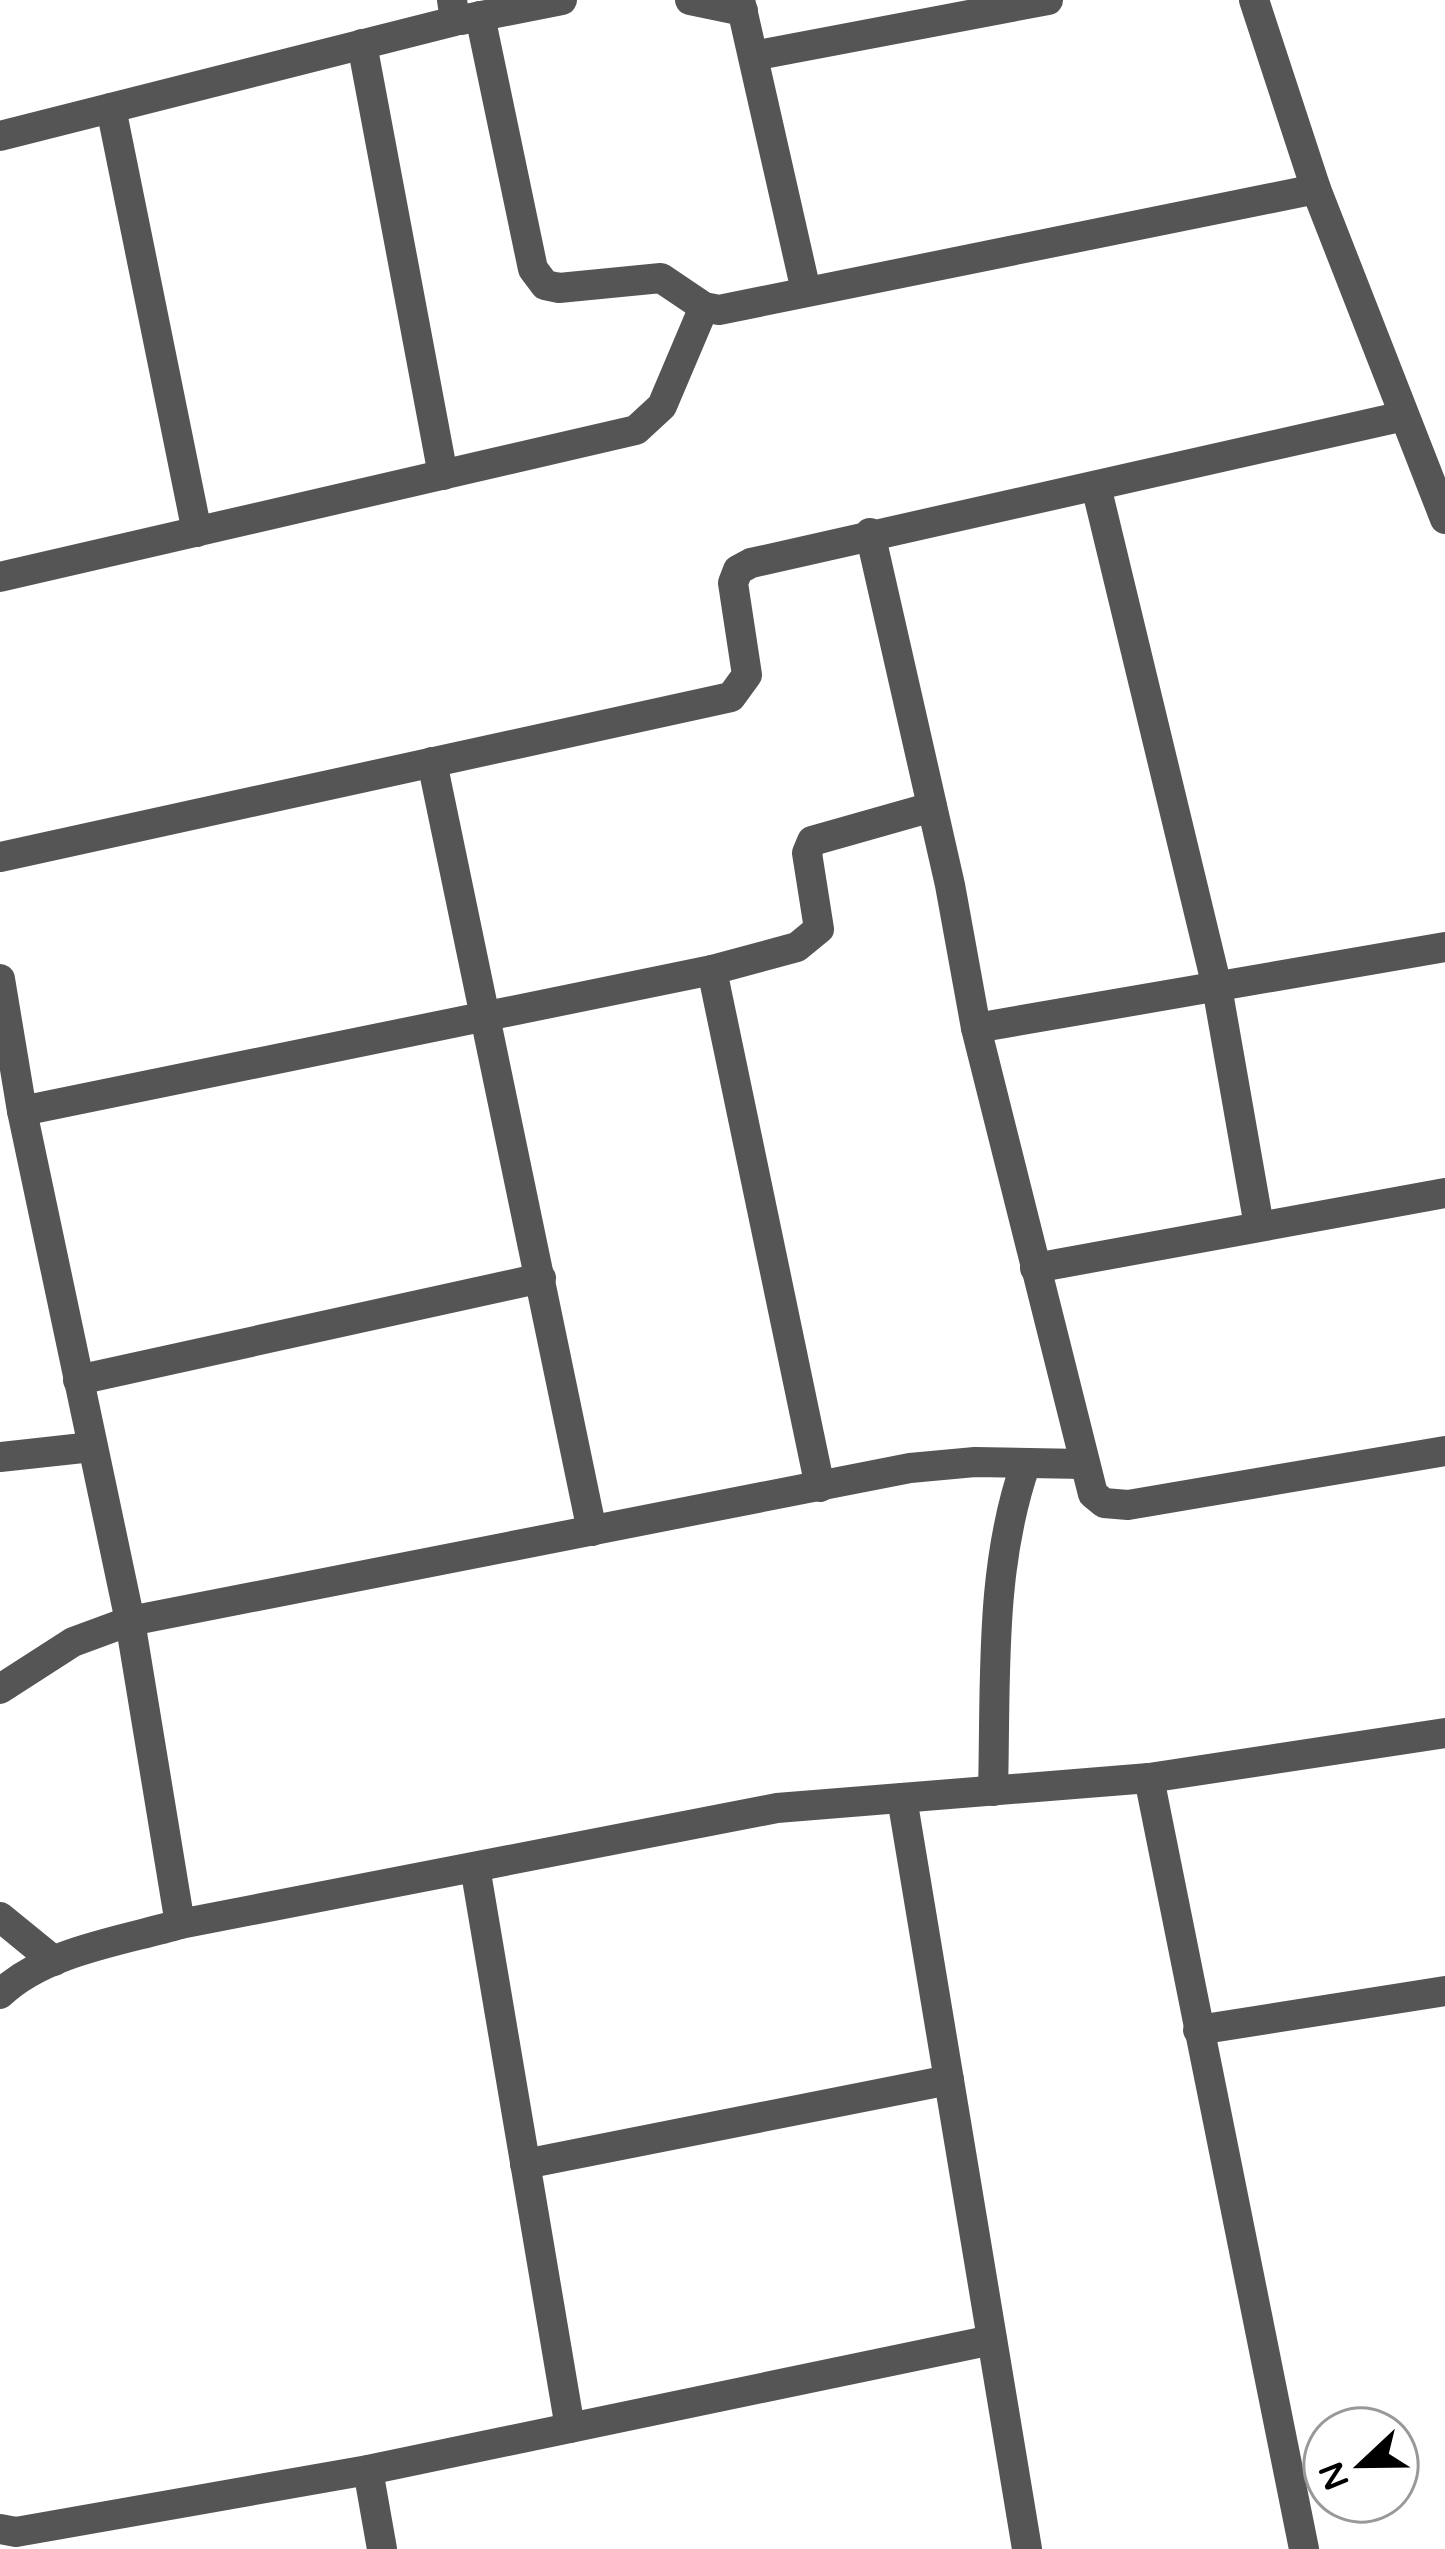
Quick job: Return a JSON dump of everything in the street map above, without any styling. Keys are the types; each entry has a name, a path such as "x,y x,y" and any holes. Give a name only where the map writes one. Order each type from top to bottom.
{"street":[{"path":"0,136 362,44 462,12 562,0"},
{"path":"690,0 742,5 806,291"},
{"path":"753,56 1048,0"},
{"path":"1254,0 1316,189 1445,519"},
{"path":"462,12 533,268 545,285 560,288 661,278 704,307 718,310 1316,189"},
{"path":"362,44 442,475"},
{"path":"111,108 197,532"},
{"path":"0,577 636,430 650,422 704,307"},
{"path":"0,857 731,697 747,675 733,583 738,570 870,533 1404,416"},
{"path":"1096,486 1217,987 1259,1226"},
{"path":"870,533 976,1028 1093,1494 1104,1503 1128,1505 1445,1451"},
{"path":"431,763 488,1014 592,1531"},
{"path":"22,1111 712,970 814,938 819,929 807,854 812,842 824,833 932,807"},
{"path":"976,1028 1445,947"},
{"path":"712,970 820,1486"},
{"path":"0,979 22,1111 130,1621 180,1924"},
{"path":"1035,1268 1445,1192"},
{"path":"78,1380 541,1277"},
{"path":"0,1457 92,1447"},
{"path":"993,1790 998,1568 1006,1519 1026,1463"},
{"path":"0,1689 73,1642 130,1621 910,1468 1083,1464"},
{"path":"0,1994 16,1979 54,1961 180,1924 777,1808 1149,1778 1445,1733"},
{"path":"1149,1778 1304,2549"},
{"path":"902,1798 1027,2549"},
{"path":"475,1867 570,2428"},
{"path":"0,1917 54,1961"},
{"path":"1198,2030 1445,1991"},
{"path":"525,2164 949,2080"},
{"path":"0,2529 16,2532 368,2470 992,2339"},
{"path":"368,2470 382,2549"}]}
